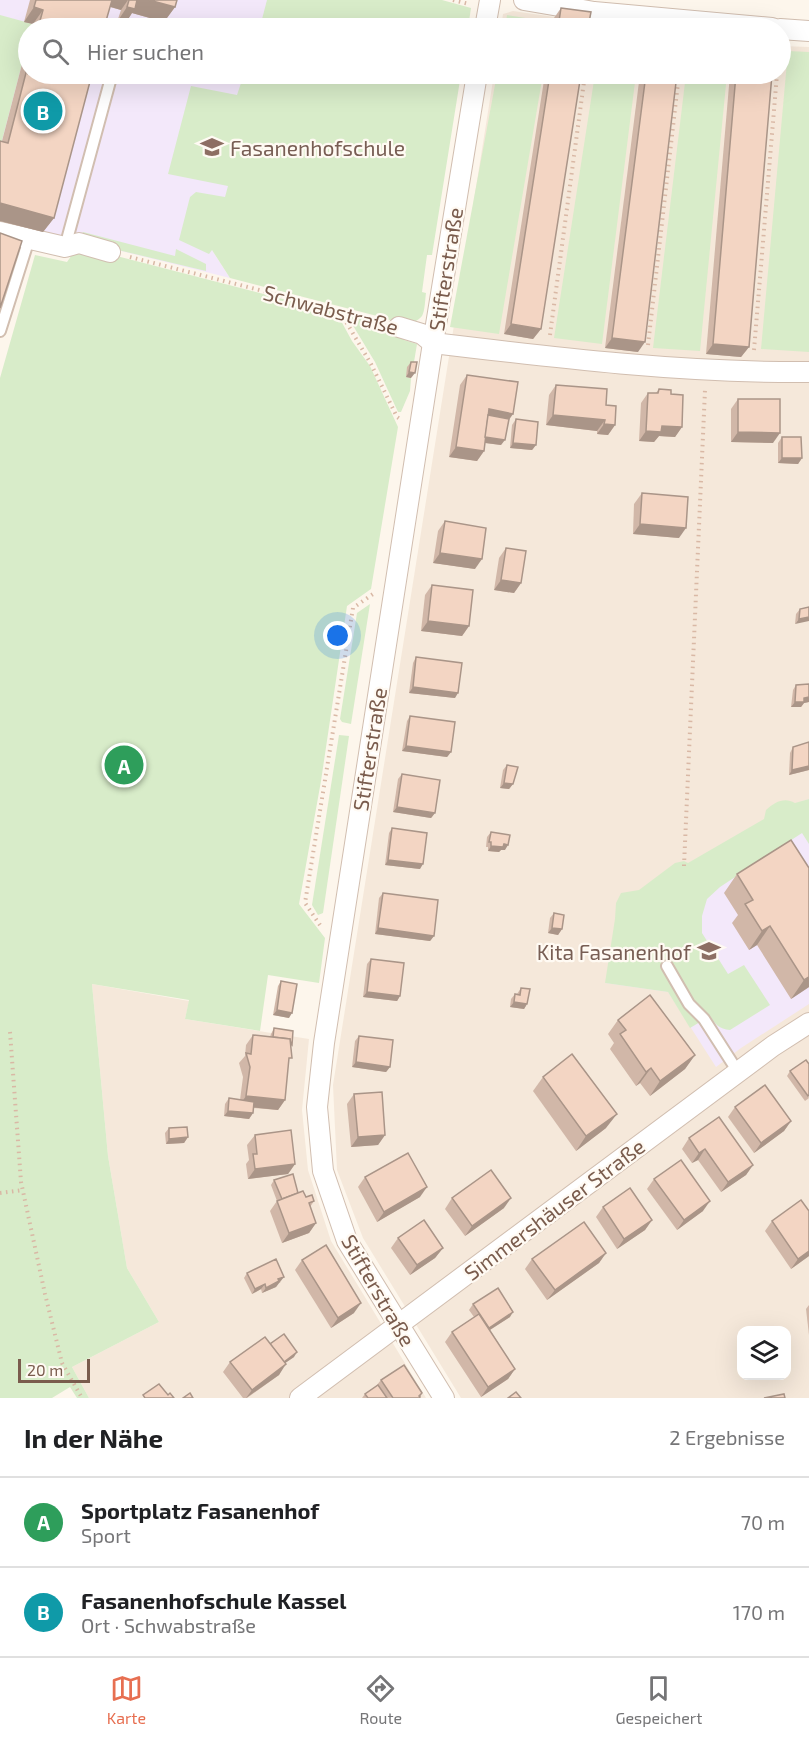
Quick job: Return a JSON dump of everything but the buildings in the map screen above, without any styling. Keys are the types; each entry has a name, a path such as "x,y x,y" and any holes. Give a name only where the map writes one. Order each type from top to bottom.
{"street":[{"path":"524,0 594,12 661,18"},
{"path":"482,3 484,18"},
{"path":"791,30 809,31"},
{"name":"Stifterstraße","path":"444,1398 347,1241 323,1171 317,1107 324,1043 475,84"},
{"path":"0,232 65,247 79,243 110,252"},
{"name":"Schwabstraße","path":"399,327 422,334 433,343 547,356 706,370 809,372"},
{"name":"Simmershäuser Straße","path":"300,1398 738,1072 809,1023"}],"lane":[{"path":"65,247 109,84"},
{"path":"0,331 29,239"},
{"path":"667,966 689,1004 704,1019 738,1072"}],"path":[{"path":"453,0 482,3"},
{"path":"547,356 584,84"},
{"path":"645,366 678,84"},
{"path":"752,372 776,84"},
{"name":"Schwabstraße","path":"110,252 399,327"},
{"path":"343,311 345,320 371,364 397,417 403,420"},
{"path":"684,866 706,370"},
{"path":"322,928 305,903 353,608 374,594"},
{"path":"10,1032 22,1190 62,1363 82,1398"},
{"path":"0,1193 22,1190"}],"shaded area":[{"name":"Fasanenhofschule","path":"0,0 349,0 413,18 18,18 18,84 429,84 212,250 230,278 0,221"},
{"path":"513,11 561,18 502,18 503,14"},
{"path":"791,46 809,47 809,1398 461,1398 363,1238 337,1170 333,1085 492,84 791,84"},
{"name":"Kita Fasanenhof","path":"809,799 809,1004 716,1067 668,992 605,983 684,866 788,806"},
{"path":"92,984 189,1001 185,1019 309,1039 302,1110 308,1170 331,1241 426,1398 89,1398 72,1367 159,1322 127,1268 108,1156"}],"green space":[{"path":"267,0 442,0 471,8 470,18 262,18"},
{"path":"0,15 18,20 18,79 0,148"},
{"path":"507,15 526,18 507,18"},
{"path":"791,51 809,52 809,352 761,349 785,84 791,84"},
{"path":"241,84 459,84 432,255 427,255 422,292 426,293 424,308 418,320 408,323 396,322 230,278 212,250 209,254 179,240 190,197 196,192 225,197 228,186 168,174 191,86 237,95"},
{"path":"495,84 541,84 499,334 450,327"},
{"path":"593,84 635,84 602,344 554,338"},
{"path":"685,84 726,84 700,351 653,348"},
{"path":"83,232 175,256 176,249 206,264 206,271 80,241"},
{"path":"78,246 333,312 340,319 370,366 398,427 371,589 347,606 321,781 299,904 325,938 319,983 268,975 260,1031 185,1019 189,1000 92,984 108,1156 127,1268 159,1322 72,1367 89,1398 77,1398 70,1387 52,1398 0,1398 0,378 35,255 67,262"},
{"path":"350,316 392,328 405,336 404,340 417,344 413,368 406,377 411,378 410,391 401,412 398,412 375,362 349,319"},
{"path":"370,604 351,724 342,722 340,719 357,613"},
{"path":"339,735 349,736 323,913 318,915 312,905"},
{"path":"809,799 809,844 802,833 720,887 707,899 702,916 702,933 728,974 744,965 770,1005 730,1030 718,1026 710,1016 690,1028 668,992 605,983 616,903 621,893 639,890 675,863 684,861 688,863 764,819 766,810 776,803 787,800 795,803"}],"place":[{"name":"Fasanenhofschule Kassel","path":"43,111"},
{"name":"Fasanenhofschule","path":"212,147"},
{"name":"Sportplatz Fasanenhof","path":"124,765"},
{"name":"Kita Fasanenhof","path":"709,951"}]}
